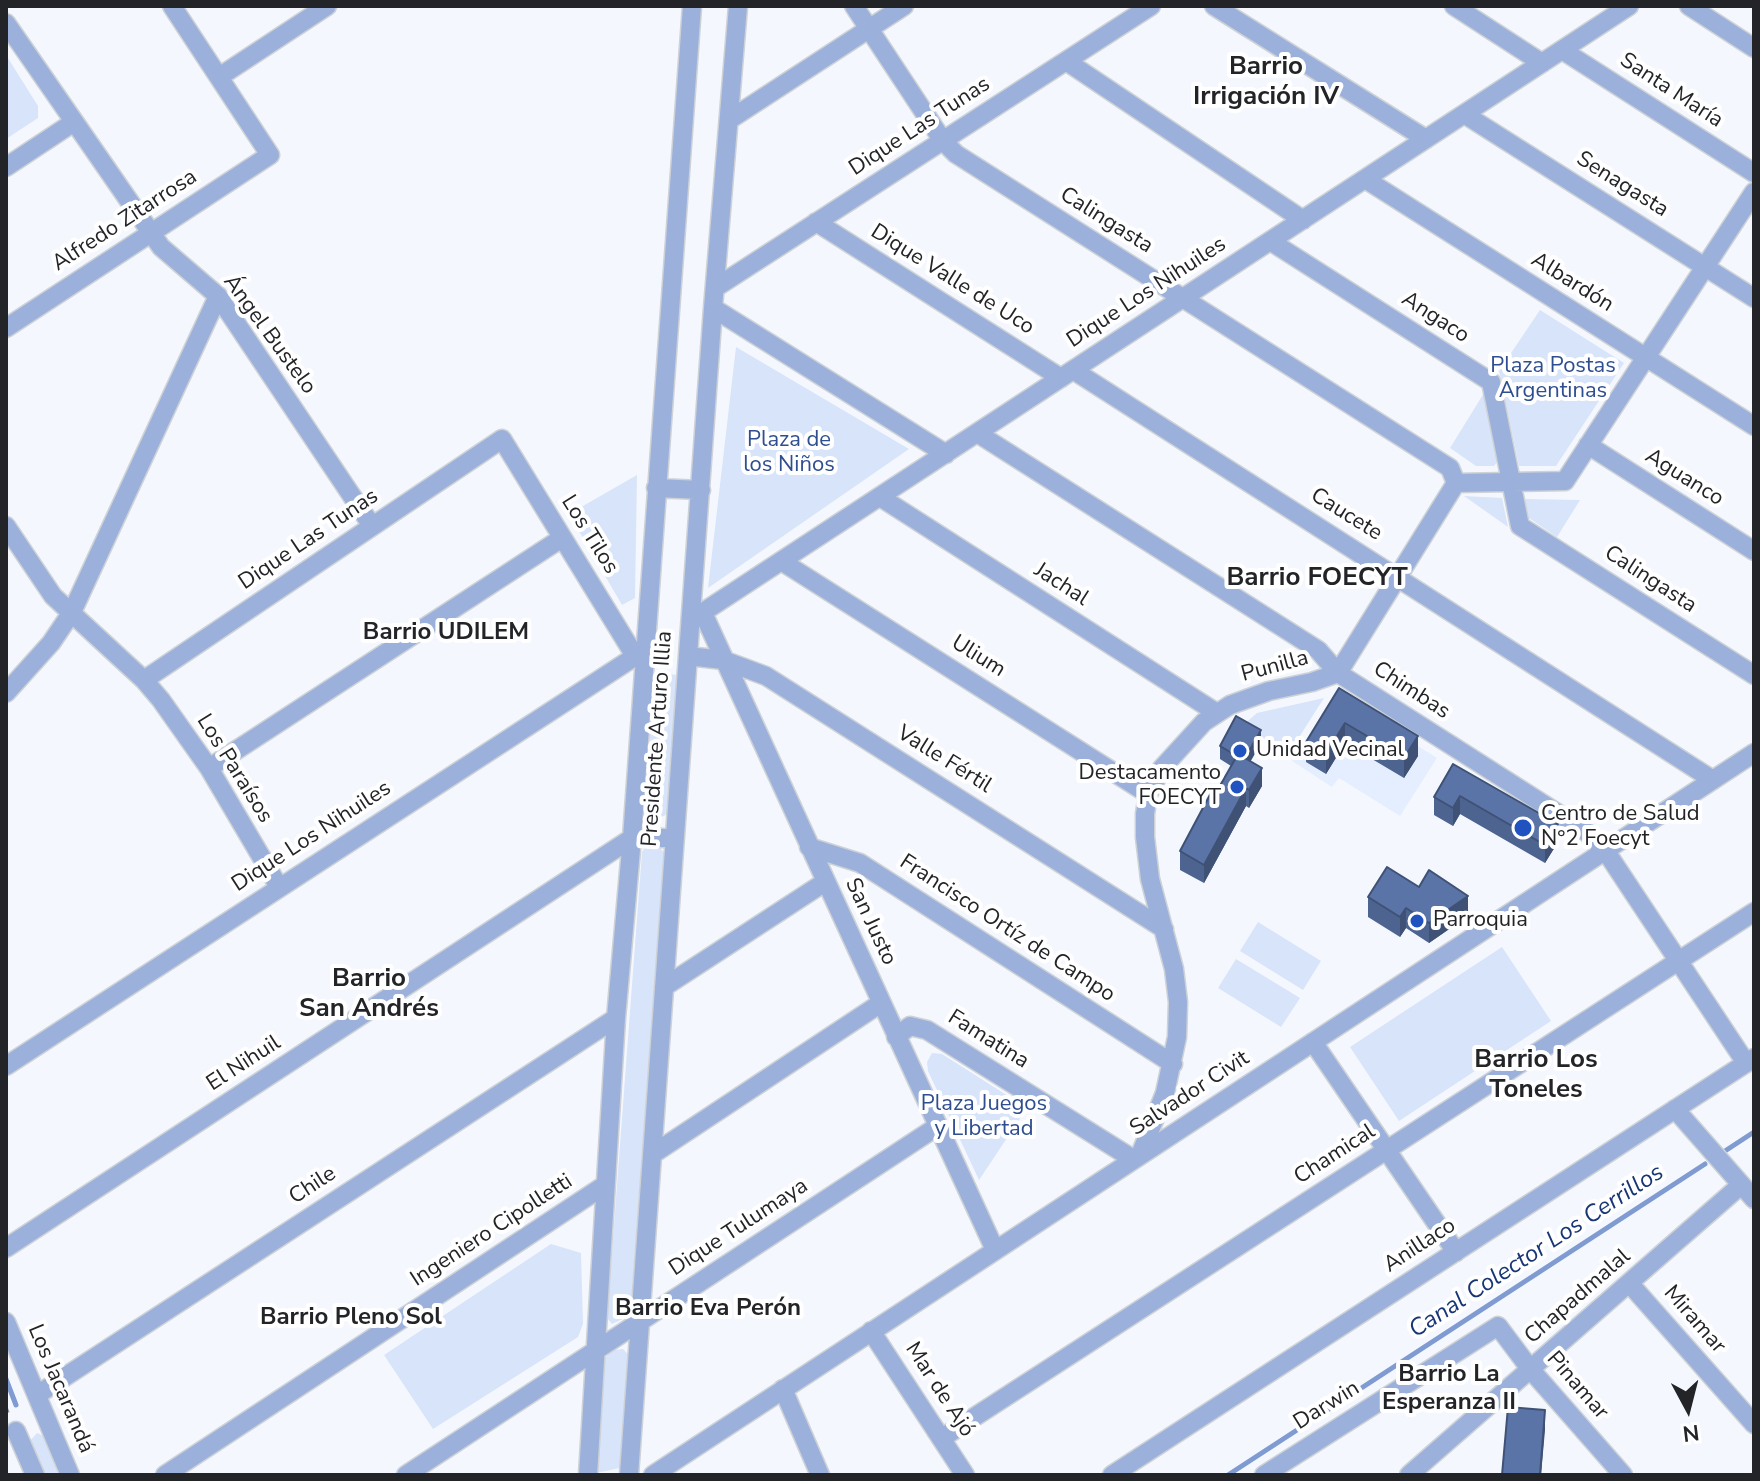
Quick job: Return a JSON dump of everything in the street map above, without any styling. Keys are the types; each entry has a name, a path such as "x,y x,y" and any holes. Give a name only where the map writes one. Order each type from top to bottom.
{"street":[{"path":"172,6 219,77 327,6"},
{"name":"Presidente Arturo Illia","path":"588,1475 616,1018 632,838 640,653 656,488 692,6"},
{"name":"Presidente Arturo Illia","path":"629,1475 688,656 697,617 701,490 713,308 738,6"},
{"name":"Calingasta","path":"854,6 943,141 956,154 1450,468 1456,483"},
{"path":"729,120 904,6"},
{"name":"Dique Las Tunas","path":"715,288 1151,6"},
{"path":"1214,6 1426,139"},
{"path":"1454,6 1542,63"},
{"name":"Dique Los Nihuiles","path":"697,617 1629,6"},
{"path":"1689,6 1754,48"},
{"name":"Ángel Bustelo","path":"6,23 161,247 218,296 372,526"},
{"name":"Santa María","path":"1562,50 1754,173"},
{"path":"1066,61 1303,220"},
{"name":"Alfredo Zitarrosa","path":"6,328 270,155 219,77"},
{"name":"Senagasta","path":"1464,114 1754,298"},
{"path":"6,167 74,122"},
{"name":"Albardón","path":"1365,179 1754,426"},
{"path":"1456,483 1565,481 1754,192"},
{"name":"Dique Valle de Uco","path":"816,222 1067,374"},
{"name":"Angaco","path":"1270,241 1491,382 1520,526"},
{"path":"6,693 51,643 72,612 218,296"},
{"path":"713,308 946,454"},
{"name":"Caucete","path":"1067,374 1397,576 1713,780"},
{"name":"Chimbas","path":"977,433 1318,650 1338,673 1584,830 1605,850 1678,961 1750,1060"},
{"name":"Dique Las Tunas","path":"144,680 502,439"},
{"name":"Los Tilos","path":"502,439 562,538 640,653"},
{"name":"Aguanco","path":"1588,445 1754,551"},
{"name":"Punilla","path":"1137,1157 1165,1093 1173,1064 1178,1002 1174,969 1147,854 1145,814 1148,794 1162,768 1178,748 1217,713 1244,698 1338,673 1456,483"},
{"path":"656,488 701,490"},
{"name":"Jachal","path":"880,497 1217,713"},
{"name":"Los Paraísos","path":"6,526 53,596 144,680 209,768 279,887"},
{"name":"Calingasta","path":"1520,526 1754,675"},
{"path":"209,768 562,538"},
{"name":"Ulium","path":"781,561 1148,794"},
{"name":"San Justo","path":"697,617 723,660 995,1250"},
{"name":"Dique Los Nihuiles","path":"6,1066 640,653"},
{"name":"Valle Fértil","path":"688,656 723,660 766,676 1164,929"},
{"name":"Salvador Civit","path":"653,1475 1754,753"},
{"path":"632,838 675,838"},
{"name":"El Nihuil","path":"6,1248 632,838"},
{"name":"Francisco Ortíz de Campo","path":"809,847 860,863 1173,1064"},
{"path":"664,987 825,882"},
{"name":"Chamical","path":"942,1438 1754,912"},
{"path":"653,1154 881,1003"},
{"name":"Chile","path":"37,1395 616,1018"},
{"name":"Famatina","path":"896,1037 910,1026 927,1030 1137,1157"},
{"path":"1313,1042 1456,1252"},
{"name":"Anillaco","path":"1112,1475 1750,1060"},
{"path":"1675,1109 1748,1192"},
{"name":"Dique Tulumaya","path":"406,1475 938,1126"},
{"name":"Ingeniero Cipolletti","path":"165,1475 605,1185"},
{"name":"Chapadmalal","path":"1409,1475 1630,1284 1748,1192"},
{"name":"Miramar","path":"1630,1284 1754,1424"},
{"name":"Los Jacarandá","path":"6,1322 70,1475"},
{"name":"Pinamar","path":"1498,1326 1531,1370 1623,1475"},
{"name":"Darwin","path":"1264,1475 1498,1326"},
{"name":"Mar de Ajó","path":"871,1331 965,1475"},
{"path":"783,1389 820,1475"},
{"path":"35,1475 11,1433 47,1421"}],"shaded area":[{"path":"1335,694 1437,758 1400,816 1339,778 1332,787 1292,761"}],"green space":[{"path":"6,55 38,106 38,118 6,139"},
{"name":"Plaza Postas Argentinas","path":"1540,310 1624,363 1556,466 1519,466 1499,371"},
{"name":"Plaza de los Niños","path":"736,347 909,449 708,588"},
{"name":"Plaza Postas Argentinas","path":"1484,393 1498,461 1494,466 1476,466 1450,448"},
{"path":"637,475 635,598 622,605 569,514"},
{"path":"1464,496 1502,498 1508,527"},
{"path":"1525,499 1580,500 1557,537 1529,518"},
{"path":"654,673 680,675 669,812 656,818 648,815 645,808"},
{"path":"1324,698 1289,753 1242,726 1257,713"},
{"path":"646,846 659,846 664,853 631,1305 625,1318 612,1324 607,1318 642,852"},
{"path":"1258,922 1321,961 1303,990 1240,951"},
{"path":"1502,947 1551,1021 1399,1121 1350,1047"},
{"path":"1236,959 1300,998 1281,1027 1218,988"},
{"name":"Plaza Juegos y Libertad","path":"932,1053 942,1054 1027,1108 979,1180 928,1071 927,1062"},
{"path":"551,1244 581,1253 583,1324 578,1337 433,1429 384,1355"},
{"path":"623,1349 629,1355 620,1468 596,1473 605,1358 613,1350"},
{"path":"37,1433 46,1437 62,1475 42,1475 29,1442"}],"building":[{"path":"1339,688 1418,736 1404,758 1345,723 1326,754 1306,742"},
{"path":"1236,716 1261,730 1245,758 1220,746"},
{"path":"1238,754 1262,768 1249,790 1246,788 1204,865 1180,851 1213,789 1217,791"},
{"path":"1453,764 1558,824 1545,845 1460,796 1453,808 1434,797"},
{"path":"1387,867 1419,887 1429,870 1468,896 1429,923 1406,908 1400,917 1368,897"},
{"path":"1508,1407 1545,1410 1540,1475 1502,1475"}],"waterway":[{"name":"Canal Colector Los Cerrillos","path":"1725,1151 1754,1132"},
{"name":"Canal Colector Los Cerrillos","path":"1228,1475 1705,1164"},
{"path":"6,1379 16,1405"}],"place":[{"name":"Unidad Vecinal","path":"1240,751"},
{"name":"Destacamento FOECYT","path":"1237,787"},
{"name":"Centro de Salud N°2 Foecyt","path":"1523,828"},
{"name":"Parroquia","path":"1417,921"}],"district":[{"name":"Barrio Irrigación IV","path":"1266,83"},
{"name":"Barrio FOECYT","path":"1317,579"},
{"name":"Barrio UDILEM","path":"446,633"},
{"name":"Barrio San Andrés","path":"369,995"},
{"name":"Barrio Los Toneles","path":"1536,1076"},
{"name":"Barrio Eva Perón","path":"708,1309"},
{"name":"Barrio Pleno Sol","path":"351,1318"},
{"name":"Barrio La Esperanza II","path":"1449,1389"}]}
